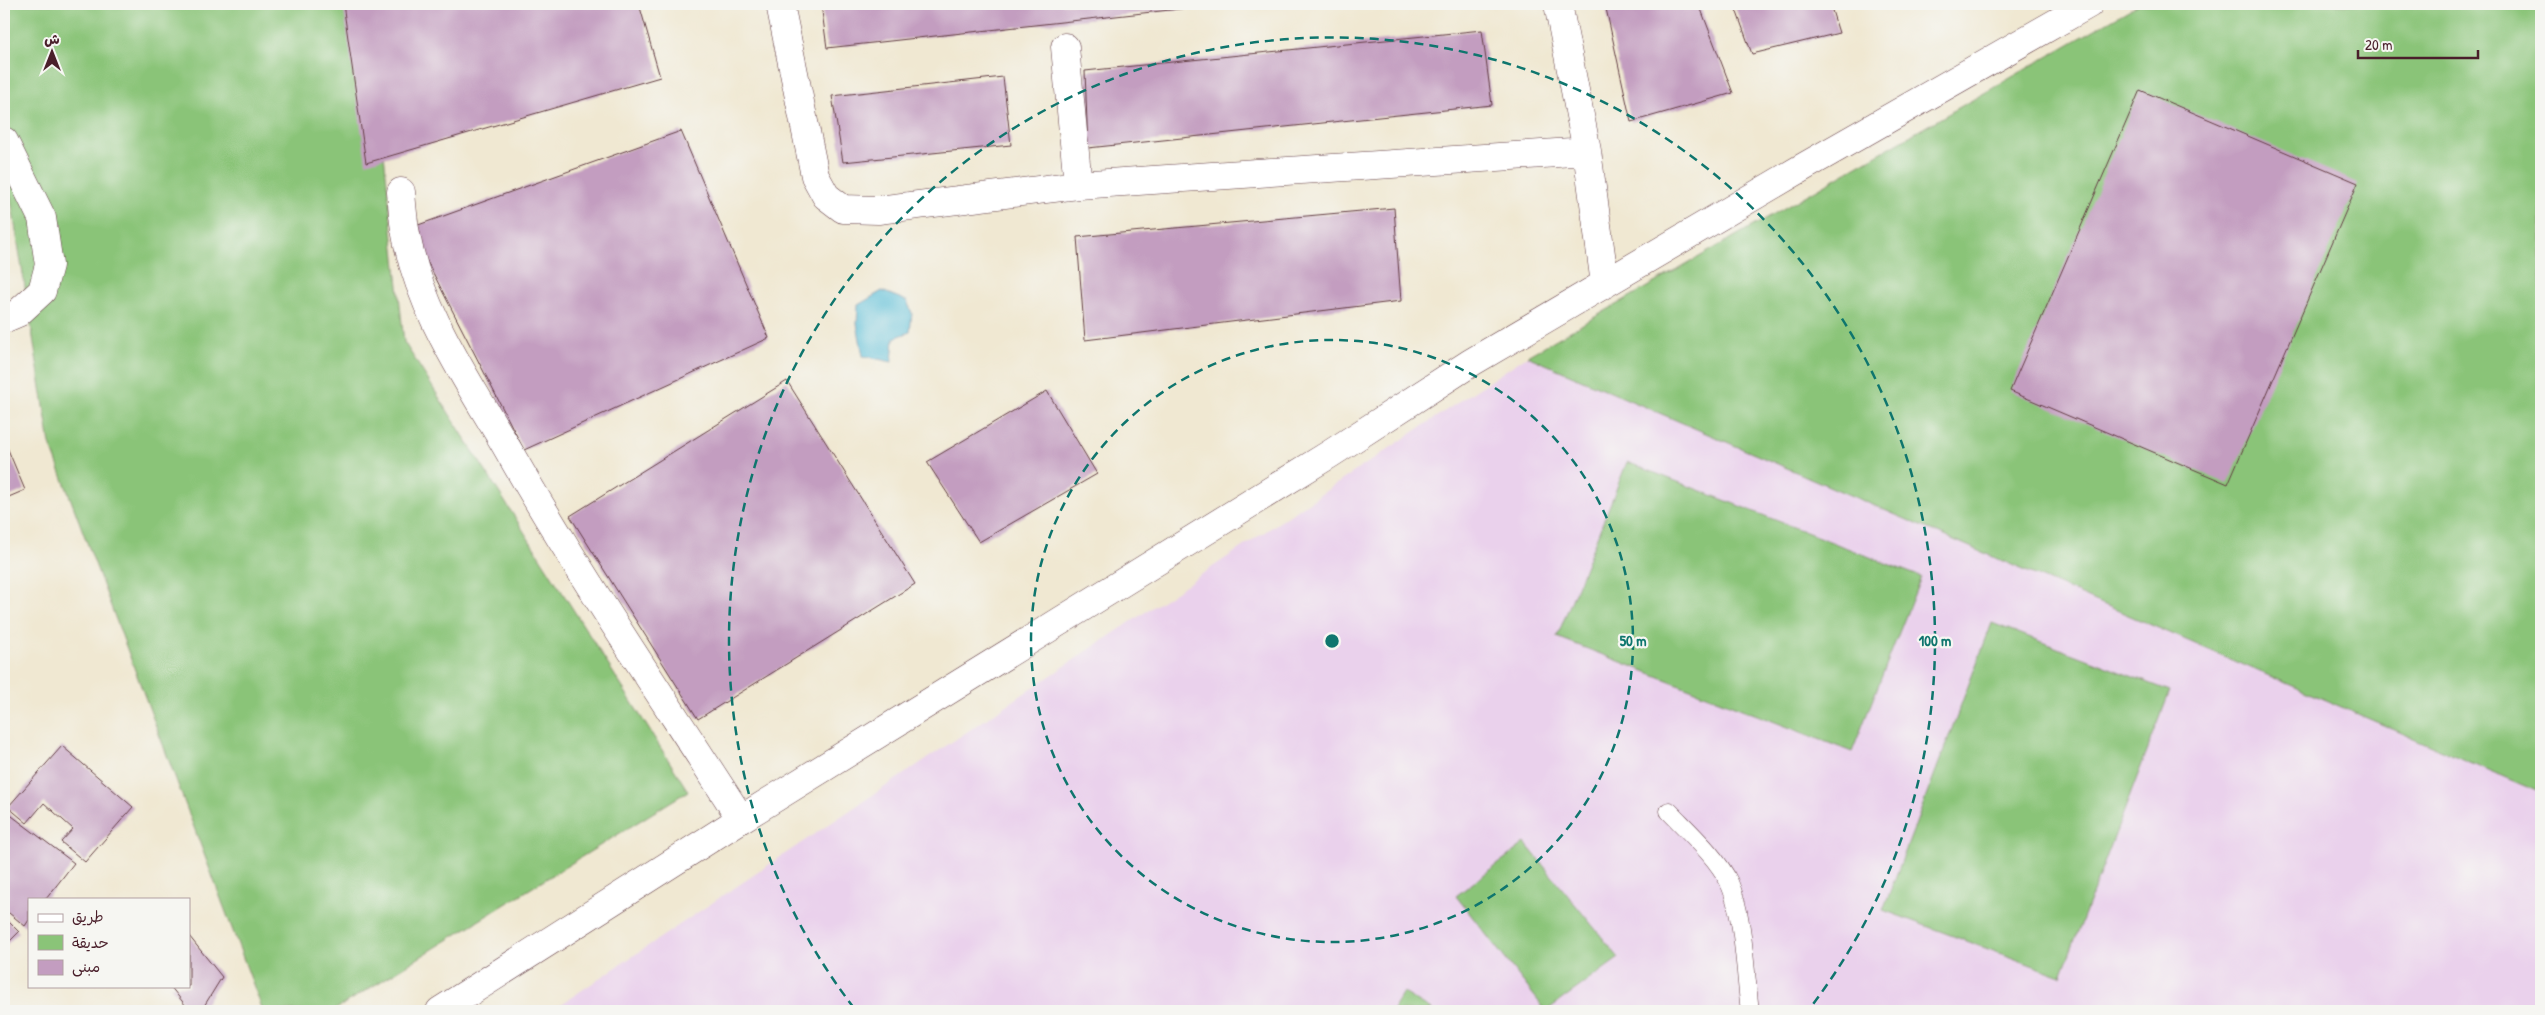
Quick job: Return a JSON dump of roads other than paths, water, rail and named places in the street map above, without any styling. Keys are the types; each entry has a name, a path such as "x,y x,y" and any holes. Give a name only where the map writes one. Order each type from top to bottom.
{"street":[{"path":"780,4 815,176 826,196 843,209 878,210 1078,185 1587,151"},
{"path":"1558,4 1587,151 1605,284"},
{"path":"440,1011 742,819 1330,454 1472,362 1800,169 2089,4"},
{"path":"1064,47 1078,185"},
{"path":"4,142 42,218 48,265 42,291 18,312 4,319"},
{"path":"401,192 405,230 410,252 427,303 456,361 551,523 742,819"}],"lane":[{"path":"1669,811 1708,853 1728,881 1738,911 1750,1011"}],"water":[{"path":"882,291 907,301 912,313 910,332 894,338 892,362 863,356 857,324 858,305"}]}
